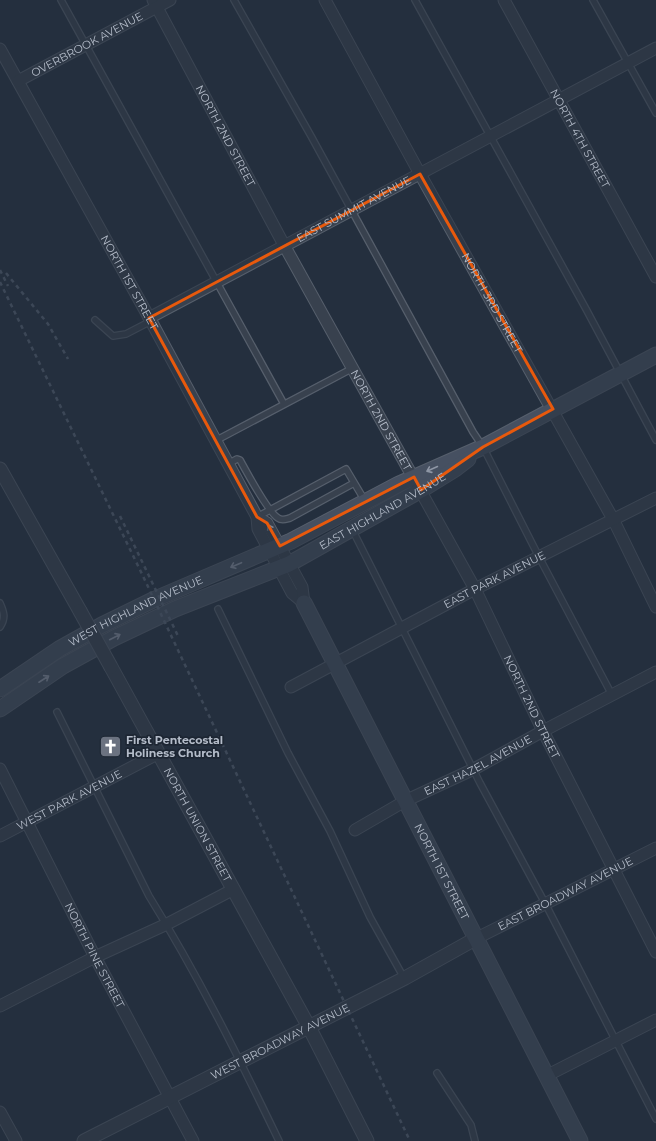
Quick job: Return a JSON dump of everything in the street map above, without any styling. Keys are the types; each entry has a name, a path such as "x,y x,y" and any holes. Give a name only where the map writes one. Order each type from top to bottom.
{"main road":[{"name":"EAST HIGHLAND AVENUE","path":"275,549 365,501 414,477 483,447 656,355"},
{"name":"EAST HIGHLAND AVENUE","path":"284,566 421,490 455,469 483,447"},
{"name":"WEST HIGHLAND AVENUE","path":"0,689 59,649 102,625 154,600 275,549"},
{"name":"WEST HIGHLAND AVENUE","path":"0,709 63,666 114,638 181,606 284,566"},
{"name":"NORTH 1ST STREET","path":"304,603 475,939 580,1141"}],"street":[{"name":"OVERBROOK AVENUE","path":"18,81 86,45 155,4 170,0"},
{"name":"NORTH 3RD STREET","path":"325,0 420,174 553,409 613,519 656,607"},
{"name":"NORTH 4TH STREET","path":"504,0 558,101 656,277"},
{"name":"NORTH 2ND STREET","path":"155,4 284,245 475,589 543,731 656,952"},
{"name":"EAST SUMMIT AVENUE","path":"150,320 284,245 656,48"},
{"name":"NORTH 1ST STREET","path":"0,49 257,517 267,522 275,549 284,566 292,593 304,603"},
{"name":"NORTH UNION STREET","path":"0,469 234,889 309,1027 367,1141"},
{"name":"EAST PARK AVENUE","path":"334,663 475,589 656,498"},
{"path":"291,687 334,663"},
{"name":"EAST HAZEL AVENUE","path":"355,830 405,801 474,769 656,672"},
{"name":"WEST PARK AVENUE","path":"0,836 159,753"},
{"name":"NORTH PINE STREET","path":"0,769 95,957 171,1097 193,1141"},
{"name":"EAST BROADWAY AVENUE","path":"475,939 546,905 656,848"},
{"path":"0,1006 95,957 167,924 234,889"},
{"name":"WEST BROADWAY AVENUE","path":"84,1141 405,978 475,939"},
{"path":"546,1076 656,1020"},
{"path":"0,1112 16,1141"}],"lane":[{"path":"61,0 284,404"},
{"path":"234,0 473,432 483,447 612,695"},
{"path":"414,0 622,373 656,440"},
{"path":"593,0 656,113"},
{"path":"95,320 113,336 126,334 150,320"},
{"path":"215,441 353,368"},
{"path":"228,464 237,459 240,460 270,509 280,520 286,520 354,482"},
{"path":"257,517 346,469 365,501"},
{"path":"352,529 474,769 656,1119"},
{"path":"0,602 5,615 3,623 0,627"},
{"path":"218,609 288,753 330,831 370,917 405,978"},
{"path":"57,712 149,896 167,924 240,1061 278,1141"},
{"path":"437,1073 471,1125 475,1141"}],"highlighted area":[{"path":"420,174 553,409 483,447 421,490 414,477 280,546 267,523 257,517 149,318"}],"railway":[{"path":"0,270 8,286"},
{"path":"6,273 48,324 68,359"},
{"path":"0,282 142,574 410,1141"},
{"path":"120,516 179,638"}],"place":[{"name":"First Pentecostal Holiness Church","path":"111,746"}]}
